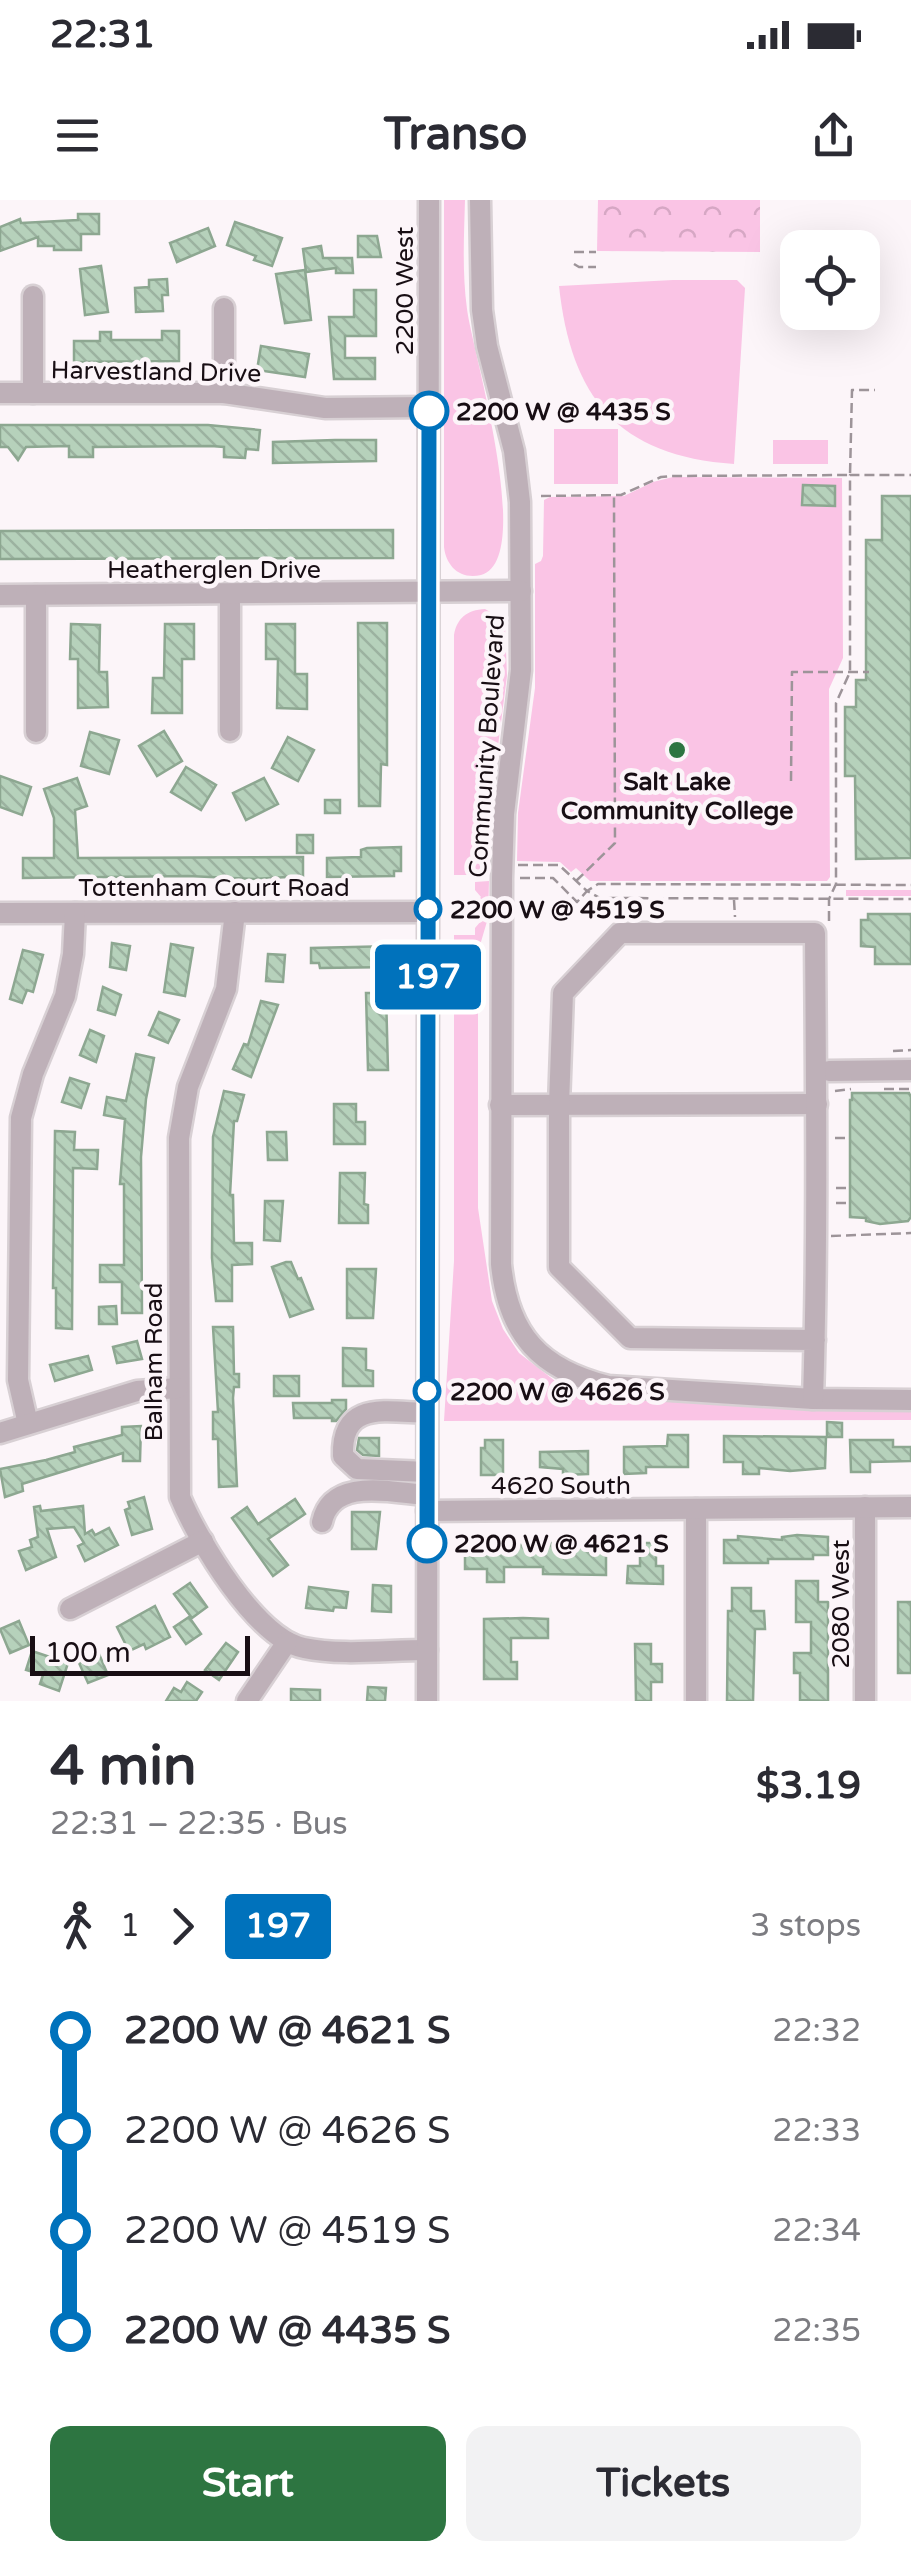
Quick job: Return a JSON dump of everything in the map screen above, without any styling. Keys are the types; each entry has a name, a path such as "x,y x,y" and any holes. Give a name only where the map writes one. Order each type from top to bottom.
{"street":[{"name":"2200 West","path":"427,1701 429,200"},
{"name":"Community Boulevard","path":"480,200 482,310 518,477 520,684 503,839 500,1105 502,1282 516,1326 544,1359 582,1380 608,1386 813,1399 911,1400"},
{"path":"33,296 33,393"},
{"path":"224,308 224,392"},
{"name":"Harvestland Drive","path":"0,393 224,392 325,408 429,408"},
{"name":"Heatherglen Drive","path":"0,595 521,591"},
{"path":"230,594 230,731"},
{"path":"36,595 36,732"},
{"name":"Balham Road","path":"235,912 226,989 188,1087 180,1128 180,1497 203,1541 252,1611 287,1642"},
{"name":"Tottenham Court Road","path":"0,913 428,912"},
{"path":"28,1424 18,1380 21,1118 33,1074 65,996 75,913"},
{"path":"813,1399 825,1089 814,933 620,933 563,992 560,1267 630,1338 815,1340"},
{"path":"500,1105 825,1089 911,1070"},
{"path":"0,1432 137,1391 178,1388"},
{"path":"427,1414 368,1413 352,1419 342,1434 343,1456 357,1469 428,1472"},
{"name":"4620 South","path":"322,1522 325,1510 336,1496 351,1491 427,1503 696,1509 911,1507"},
{"name":"2080 West","path":"865,1507 865,1701"},
{"path":"696,1509 696,1701"},
{"path":"70,1609 203,1541"},
{"path":"247,1701 287,1642 320,1650 427,1650"}],"path":[{"path":"574,252 596,252"},
{"path":"574,264 578,268 596,268"},
{"path":"828,899 836,884 836,703 850,672 852,390 875,390"},
{"path":"541,496 614,495 672,476 911,475"},
{"path":"576,880 615,842 614,495"},
{"path":"792,780 792,672 869,672"},
{"path":"517,865 559,865 593,897 911,899"},
{"path":"518,878 553,878 578,902 598,884 911,885"},
{"path":"621,898 623,920"},
{"path":"734,898 735,920"},
{"path":"825,1089 866,1089"},
{"path":"880,1089 911,1089"},
{"path":"829,1138 850,1138"},
{"path":"829,1188 850,1188"},
{"path":"830,1203 850,1203"},
{"path":"830,1236 911,1233"}],"green space":[{"path":"444,200 465,200 467,309 497,452 502,495 503,533 496,561 481,575 473,576 455,570 444,547"},
{"path":"598,200 760,200 760,252 597,251"},
{"path":"737,280 745,288 734,464 659,449 631,434 607,414 575,360 559,286"},
{"path":"554,429 618,429 618,484 554,484"},
{"path":"773,440 828,440 828,464 773,464"},
{"path":"673,477 842,478 843,658 829,689 827,881 590,881 576,868 571,872 560,862 517,861 518,813 535,688 535,564 543,556 544,500 624,496"},
{"path":"485,609 505,626 507,676 491,800 489,875 454,875 454,635 464,616"},
{"path":"489,881 488,918 478,952 478,1208 492,1301 503,1329 519,1353 559,1384 598,1397 809,1409 911,1409 911,1420 444,1421 454,1261 454,935 475,935 481,921 475,915 481,909 475,903 481,897 475,882"},
{"path":"846,890 911,890 911,896 846,896"}],"building":[{"path":"78,214 99,214 99,234 81,234 81,250 38,246 38,237 0,251 0,227 20,219 21,223 78,220"},
{"path":"235,222 282,238 272,266 227,245"},
{"path":"208,228 215,246 177,262 170,243"},
{"path":"358,236 377,236 381,257 358,257"},
{"path":"321,246 323,258 352,258 353,273 336,273 336,268 306,272 303,249"},
{"path":"101,266 108,312 85,315 80,269"},
{"path":"305,270 311,320 285,323 276,274"},
{"path":"167,279 163,311 136,312 135,288 149,287 149,280"},
{"path":"354,290 376,290 376,336 345,336 345,358 375,358 375,379 334,379 329,317 354,317"},
{"path":"162,331 179,331 179,361 74,362 74,341 100,341 100,332 111,332 111,340 162,340"},
{"path":"261,346 309,354 305,377 257,370"},
{"path":"0,425 208,425 260,430 258,450 246,449 245,458 224,457 224,447 211,446 93,447 93,457 69,457 69,446 26,447 18,460 8,447 0,447"},
{"path":"376,440 376,461 273,463 273,442"},
{"path":"803,485 835,486 835,506 802,505"},
{"path":"882,496 911,496 911,858 856,859 855,776 845,776 845,707 856,707 856,680 866,680 866,540 882,540"},
{"path":"393,530 393,558 0,559 0,531"},
{"path":"358,623 387,623 387,765 381,764 380,806 359,806"},
{"path":"71,624 100,625 99,672 107,672 108,707 78,708 78,659 70,659"},
{"path":"165,624 194,624 194,659 182,659 182,713 152,713 153,678 164,678"},
{"path":"266,624 295,624 295,674 307,674 307,709 277,708 278,659 266,659"},
{"path":"164,731 182,761 157,776 139,746"},
{"path":"90,732 119,740 109,774 81,766"},
{"path":"288,737 314,750 298,781 272,768"},
{"path":"186,767 216,785 201,810 171,792"},
{"path":"0,776 31,787 22,815 0,807"},
{"path":"77,778 87,806 75,810 78,858 303,857 303,876 23,878 23,858 54,858 54,818 44,789"},
{"path":"264,778 278,804 246,820 233,793"},
{"path":"325,800 340,800 340,813 325,813"},
{"path":"297,835 313,835 313,853 297,853"},
{"path":"401,847 401,871 394,871 394,876 327,877 327,858 361,857 361,850 367,848"},
{"path":"868,914 911,914 911,964 875,964 875,947 861,946 861,920 868,920"},
{"path":"112,943 130,946 126,970 110,967"},
{"path":"171,944 193,948 185,996 164,992"},
{"path":"394,946 394,967 320,968 319,963 311,963 311,948"},
{"path":"23,950 43,955 33,992 27,990 22,1003 10,999"},
{"path":"268,954 285,955 283,982 266,981"},
{"path":"103,987 121,995 115,1015 98,1010"},
{"path":"366,993 386,993 388,1070 368,1070"},
{"path":"261,1001 278,1005 251,1077 233,1069 244,1044 248,1045"},
{"path":"159,1012 179,1020 168,1043 149,1035"},
{"path":"90,1030 104,1036 96,1062 80,1055"},
{"path":"136,1054 154,1058 141,1157 142,1313 122,1313 122,1282 100,1282 100,1265 124,1265 124,1184 120,1184 125,1119 104,1115 107,1097 126,1101"},
{"path":"70,1078 89,1084 81,1108 62,1102"},
{"path":"224,1091 244,1095 234,1121 230,1195 234,1243 252,1243 252,1264 232,1265 232,1301 216,1301 212,1258 213,1137"},
{"path":"852,1093 909,1093 911,1097 908,1221 880,1224 850,1217"},
{"path":"334,1104 356,1104 356,1122 365,1122 365,1144 334,1144"},
{"path":"55,1131 75,1132 74,1150 98,1150 97,1169 73,1168 72,1329 56,1328"},
{"path":"267,1132 286,1132 287,1160 268,1160"},
{"path":"340,1173 365,1173 368,1223 339,1223"},
{"path":"265,1201 283,1201 280,1241 264,1240"},
{"path":"291,1262 298,1279 301,1278 313,1309 290,1317 272,1267"},
{"path":"347,1269 376,1269 373,1318 347,1318"},
{"path":"116,1306 117,1324 99,1324 99,1307"},
{"path":"213,1327 233,1327 234,1374 239,1374 239,1387 234,1387 233,1398 237,1486 219,1487 218,1439 213,1439 213,1412 218,1412"},
{"path":"137,1341 142,1359 117,1363 113,1347"},
{"path":"343,1348 366,1349 366,1370 373,1371 373,1386 343,1386"},
{"path":"88,1356 92,1370 55,1381 50,1365"},
{"path":"274,1376 299,1376 299,1396 274,1396"},
{"path":"346,1400 346,1409 336,1421 294,1418 293,1403"},
{"path":"827,1422 842,1423 842,1437 827,1437"},
{"path":"141,1426 140,1461 123,1461 123,1453 22,1484 23,1491 5,1497 0,1469 75,1452 74,1447 122,1435 122,1427"},
{"path":"668,1435 688,1435 688,1467 646,1467 646,1473 624,1474 624,1447 667,1446"},
{"path":"724,1436 826,1437 825,1468 759,1468 759,1474 743,1474 743,1462 724,1462"},
{"path":"359,1438 379,1438 379,1456 363,1455 357,1450"},
{"path":"485,1440 503,1440 503,1475 481,1475 481,1448 485,1448"},
{"path":"850,1440 893,1440 893,1447 911,1447 911,1461 870,1462 870,1472 851,1472"},
{"path":"588,1451 588,1474 563,1475 563,1469 540,1467 540,1452"},
{"path":"144,1497 152,1529 132,1535 125,1510 130,1508 128,1502"},
{"path":"295,1499 305,1514 268,1539 288,1565 273,1576 232,1518 247,1507 258,1524"},
{"path":"40,1506 41,1511 83,1506 85,1534 92,1530 95,1535 109,1528 118,1545 85,1561 78,1546 84,1543 74,1527 47,1529 56,1557 26,1570 19,1551 32,1547 30,1540 38,1537 34,1507"},
{"path":"352,1512 380,1512 376,1549 352,1549"},
{"path":"797,1535 828,1537 828,1555 768,1559 768,1563 724,1563 724,1540 738,1540 738,1536 782,1540"},
{"path":"585,1543 585,1550 606,1551 606,1575 543,1574 543,1567 504,1567 504,1582 487,1582 487,1569 465,1569 465,1550"},
{"path":"640,1543 656,1543 656,1566 663,1566 663,1584 627,1583 628,1566 640,1566"},
{"path":"796,1581 818,1581 818,1602 828,1602 828,1701 800,1700 800,1673 794,1673 794,1653 811,1653 811,1622 796,1622"},
{"path":"190,1583 207,1607 192,1618 174,1594"},
{"path":"373,1585 391,1586 391,1612 372,1611"},
{"path":"309,1587 348,1592 346,1608 306,1608"},
{"path":"732,1588 751,1588 751,1611 764,1611 765,1629 755,1629 753,1701 727,1701"},
{"path":"898,1602 911,1602 911,1673 898,1673"},
{"path":"155,1606 170,1637 146,1649 144,1644 129,1651 117,1627"},
{"path":"189,1617 201,1634 186,1644 174,1627"},
{"path":"484,1619 548,1619 548,1638 511,1638 511,1662 517,1662 517,1679 484,1679"},
{"path":"19,1621 29,1645 10,1653 0,1629"},
{"path":"226,1643 238,1652 219,1680 205,1670"},
{"path":"635,1644 651,1644 651,1664 662,1664 662,1682 651,1682 651,1701 636,1701"},
{"path":"32,1651 68,1663 59,1691 40,1684 43,1675 26,1670"},
{"path":"99,1654 108,1675 88,1683 79,1663"},
{"path":"187,1682 202,1692 196,1701 166,1701 174,1688 181,1692"},
{"path":"368,1687 386,1688 385,1701 367,1701"},
{"path":"291,1689 320,1690 320,1701 291,1701"}],"bus line":[{"name":"197","path":"427,1543 429,411"}],"place":[{"name":"2200 W @ 4435 S","path":"429,411"},
{"name":"Salt Lake Community College","path":"677,750"},
{"name":"2200 W @ 4519 S","path":"428,909"},
{"name":"2200 W @ 4626 S","path":"427,1391"},
{"name":"2200 W @ 4621 S","path":"427,1543"}]}
